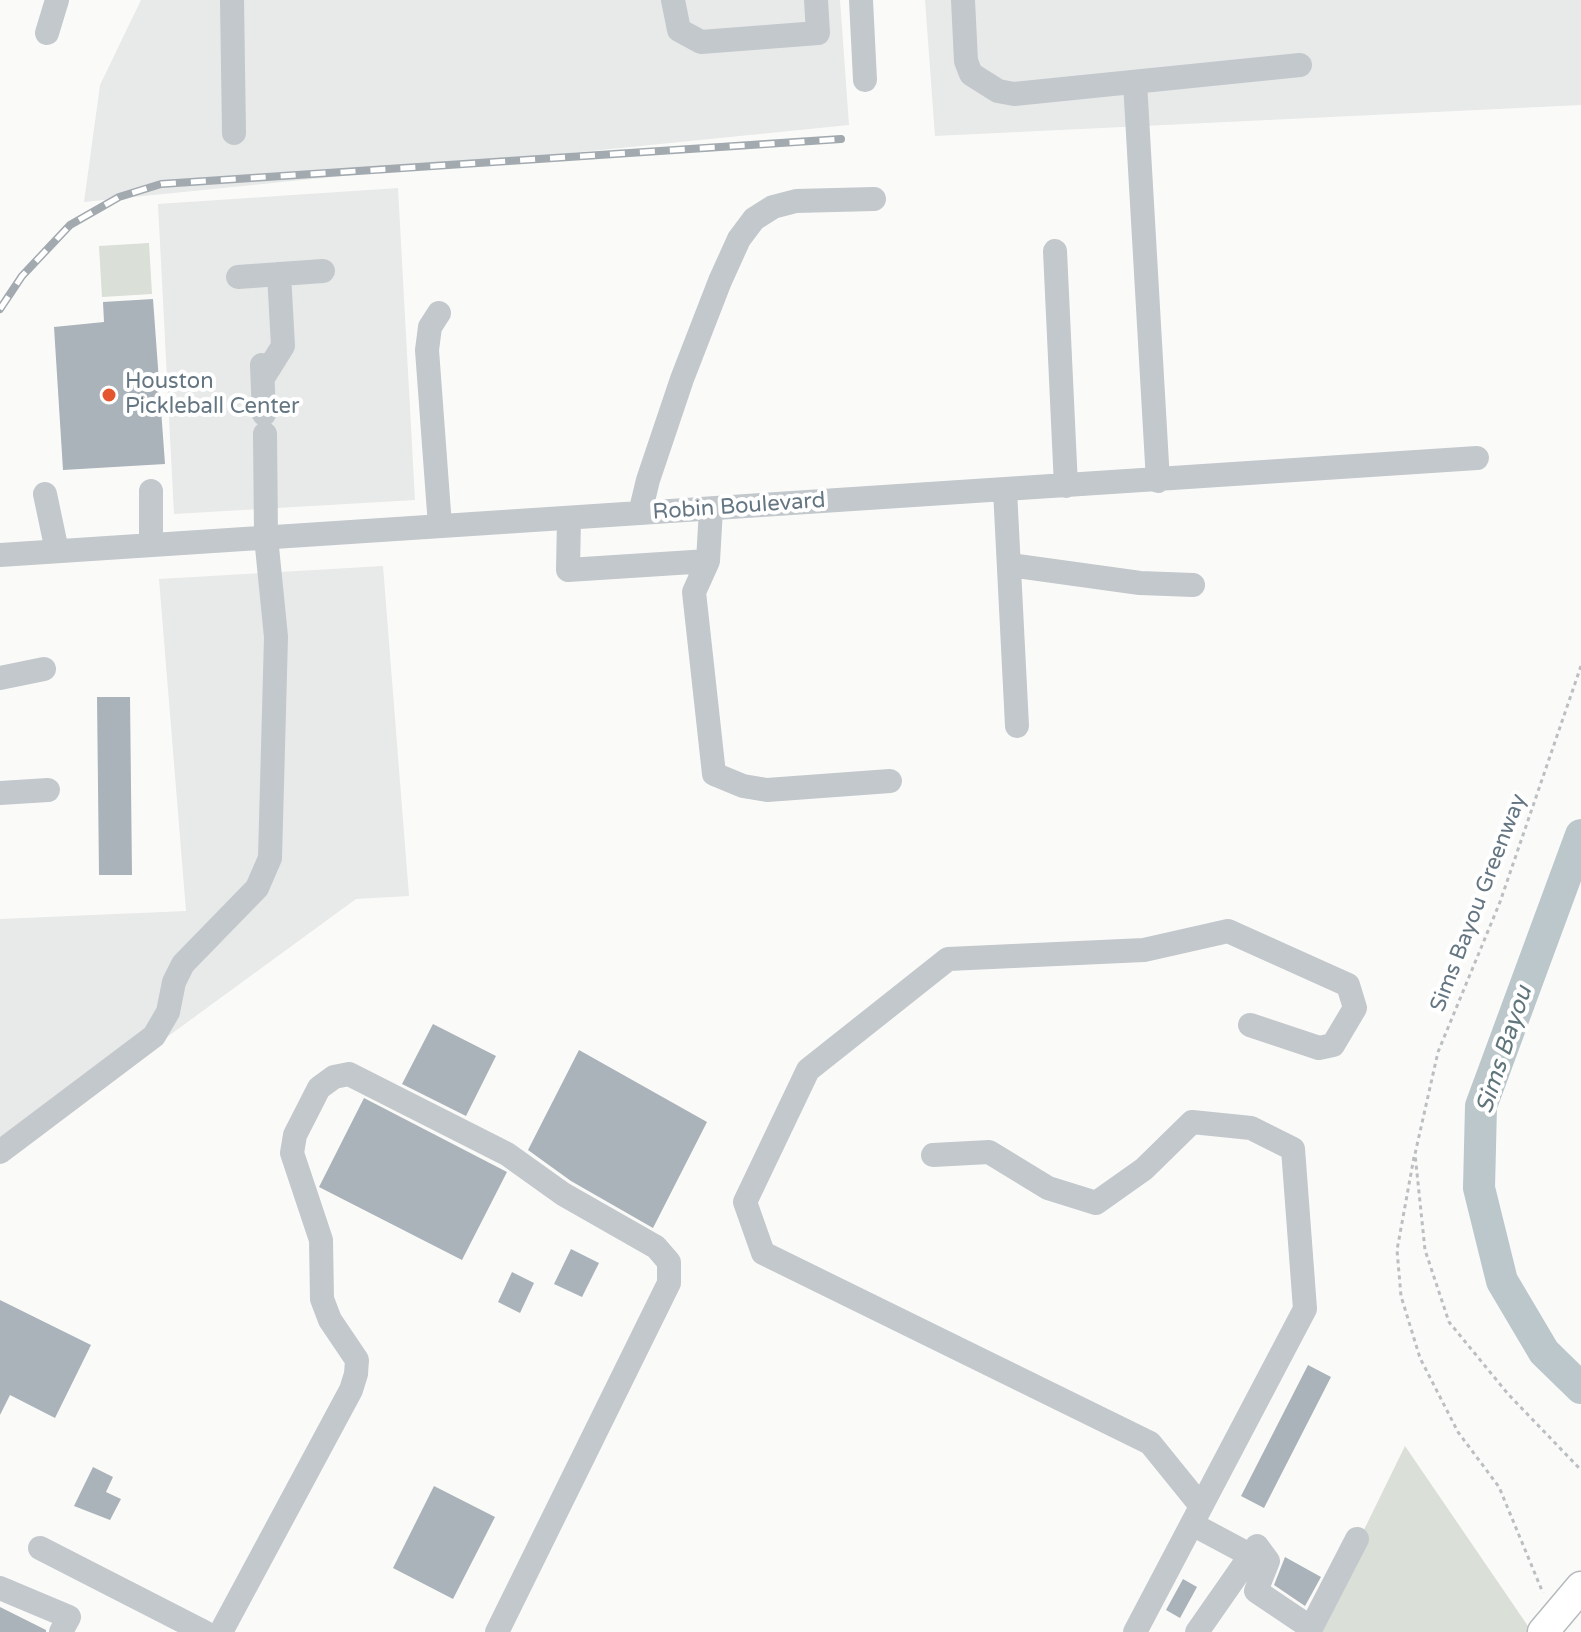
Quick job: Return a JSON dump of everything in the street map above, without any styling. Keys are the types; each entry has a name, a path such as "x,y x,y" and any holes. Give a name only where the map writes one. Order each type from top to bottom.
{"main road":[{"path":"1549,1626 1581,1587"}],"street":[{"path":"47,33 57,0"},
{"path":"232,0 234,133"},
{"path":"673,0 679,30 701,42 818,33 816,0"},
{"path":"861,0 865,80"},
{"path":"963,0 966,61 971,74 990,87 1014,94 1300,65"},
{"path":"1135,82 1158,481"},
{"path":"640,513 682,379 720,281 746,229 754,219 773,207 796,201 874,199"},
{"path":"1055,251 1066,486"},
{"path":"238,277 323,271"},
{"path":"263,378 283,346 279,274"},
{"path":"439,313 430,327 427,350 440,526"},
{"path":"0,1152 154,1036 168,1012 174,982 183,964 257,888 270,858 276,637 266,537 261,354"},
{"name":"Robin Boulevard","path":"0,555 1477,458"},
{"path":"1005,490 1017,726"},
{"path":"151,491 151,545"},
{"path":"45,494 54,523 57,551"},
{"path":"711,509 708,561 694,592 714,774 743,786 767,790 890,781"},
{"path":"569,518 568,570 708,561"},
{"path":"1010,565 1140,583 1193,585"},
{"path":"0,678 44,669"},
{"path":"0,793 48,790"},
{"path":"1250,1025 1319,1048 1333,1045 1355,1008 1348,985 1228,931 1144,950 948,959 808,1070 745,1202 763,1253 1150,1443 1197,1515 1250,1555"},
{"path":"221,1632 351,1390 356,1374 357,1360 330,1320 322,1299 318,1270 321,1240 314,1211 292,1153 295,1135 319,1088 334,1077 349,1074 507,1154 563,1194 656,1247 669,1262 669,1283 497,1632"},
{"path":"933,1155 989,1152 1048,1188 1096,1203 1144,1169 1192,1122 1251,1128 1293,1149 1305,1309 1135,1632"},
{"path":"1197,1632 1257,1546 1268,1559 1256,1591 1310,1630 1357,1539"},
{"path":"40,1548 196,1631"},
{"path":"0,1588 69,1617 61,1632"}],"path":[{"name":"Sims Bayou Greenway","path":"1549,1626 1499,1487 1458,1432 1420,1358 1401,1296 1397,1250 1438,1052 1500,902 1581,666"},
{"name":"Sims Bayou Greenway","path":"1415,1154 1425,1250 1449,1322 1508,1394 1581,1470"}],"shaded area":[{"path":"141,0 840,0 849,125 84,202 100,85"},
{"path":"925,0 1581,0 1581,105 935,136"},
{"path":"398,188 415,500 174,514 158,204"},
{"path":"149,243 152,294 102,297 99,246"},
{"path":"383,566 409,896 356,899 0,1159 0,919 186,911 159,579"},
{"path":"1405,1446 1532,1632 1314,1632"}],"building":[{"name":"Houston Pickleball Center","path":"153,299 165,464 63,470 54,327 104,322 103,302"},
{"path":"97,697 130,697 132,875 99,875"},
{"path":"433,1024 496,1056 466,1116 402,1084"},
{"path":"579,1050 707,1122 653,1228 571,1181 528,1150"},
{"path":"364,1098 507,1172 462,1260 319,1187"},
{"path":"571,1249 599,1263 582,1297 554,1284"},
{"path":"512,1272 534,1283 520,1313 498,1302"},
{"path":"0,1300 91,1345 55,1418 10,1395 0,1415"},
{"path":"1308,1365 1331,1377 1264,1508 1241,1496"},
{"path":"93,1467 113,1477 106,1492 121,1499 110,1520 74,1506"},
{"path":"434,1486 495,1517 453,1599 393,1568"},
{"path":"1285,1557 1321,1577 1305,1606 1274,1585"},
{"path":"1183,1579 1197,1587 1180,1618 1166,1610"},
{"path":"0,1607 46,1630 46,1632 0,1632"}],"waterway":[{"name":"Sims Bayou","path":"1581,835 1481,1106 1479,1188 1502,1281 1544,1352 1581,1388"}],"railway":[{"path":"0,309 22,276 70,225 119,197 161,184 841,139"}],"place":[{"name":"Houston Pickleball Center","path":"109,395"}]}
